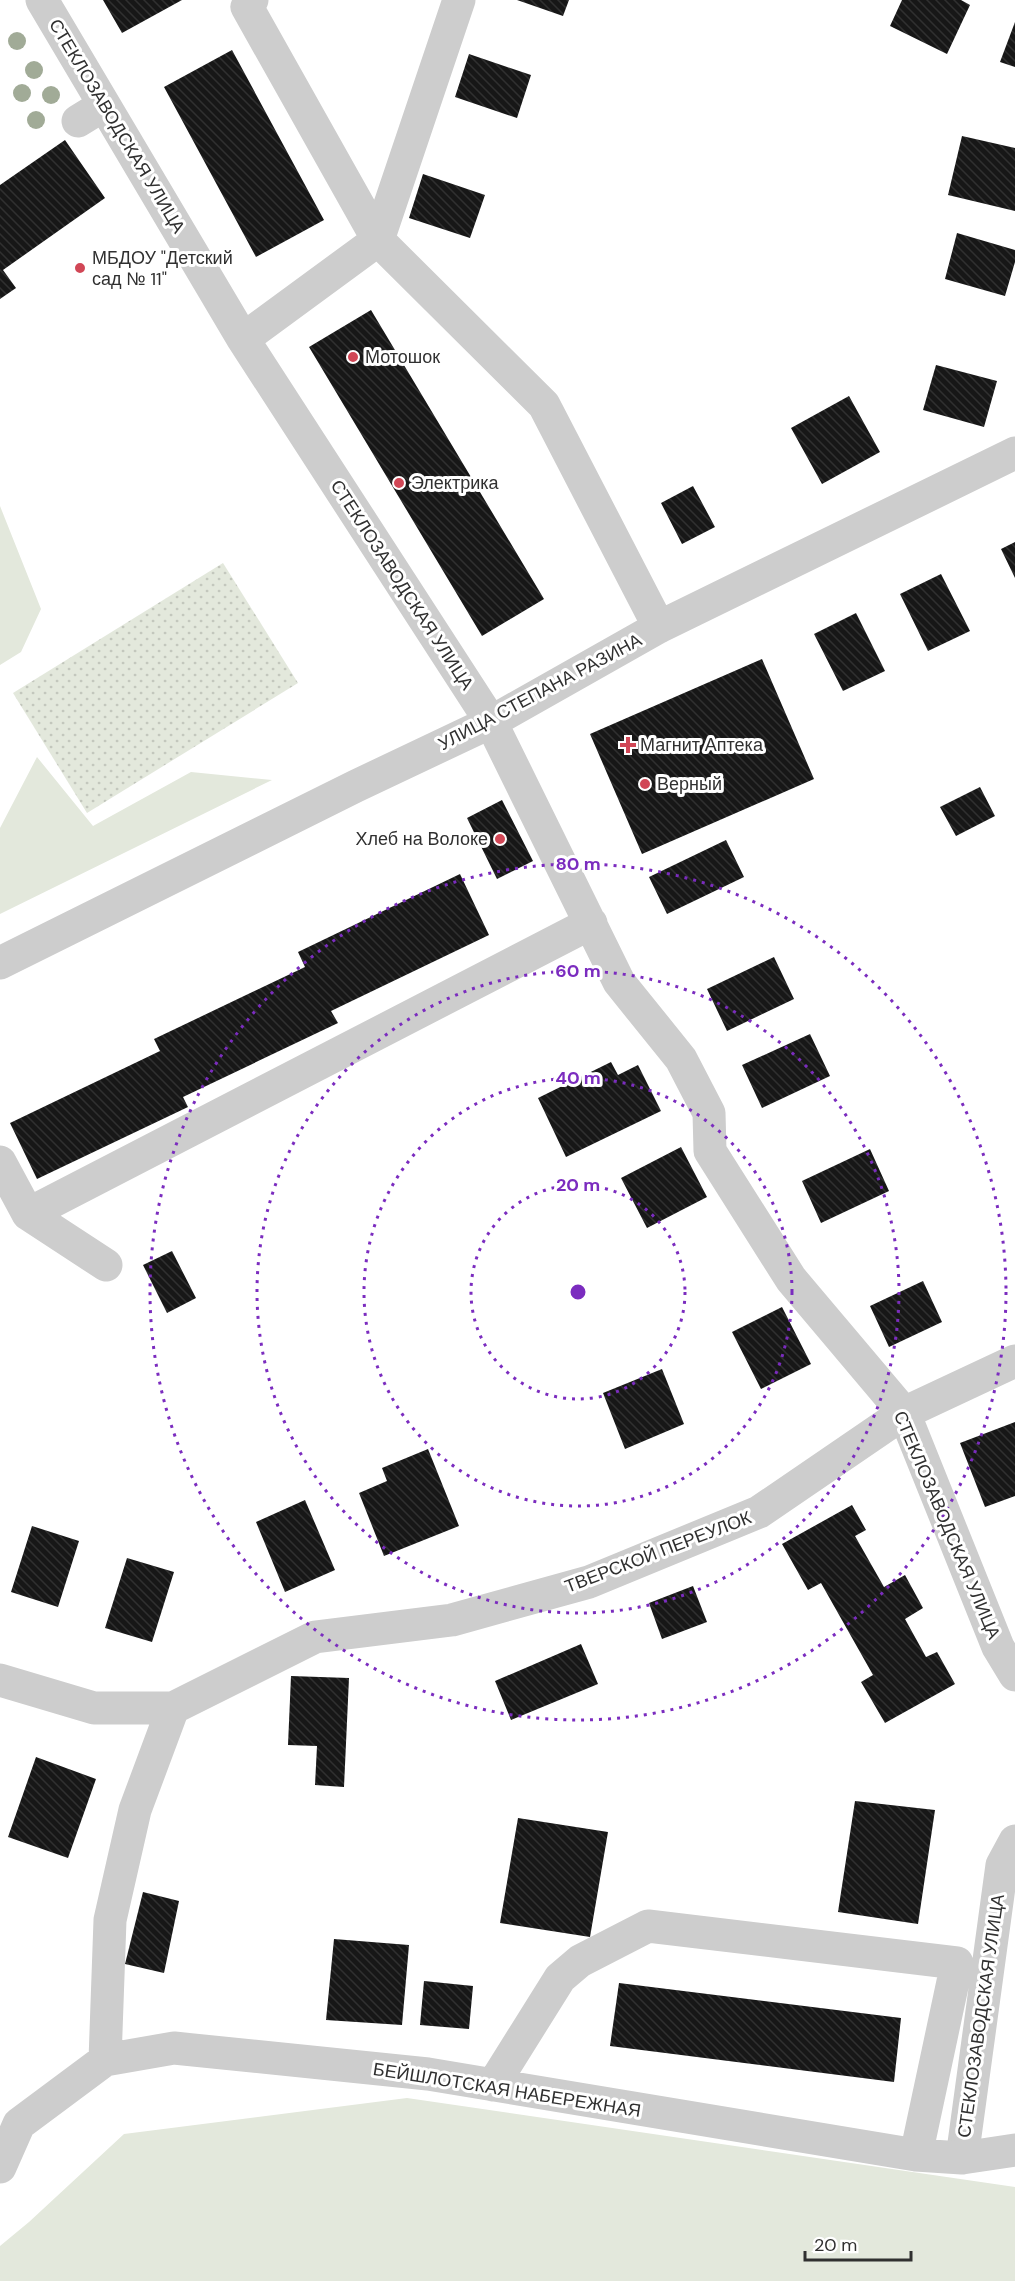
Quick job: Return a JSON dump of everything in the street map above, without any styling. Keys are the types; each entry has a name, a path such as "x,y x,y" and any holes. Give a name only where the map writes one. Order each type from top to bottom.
{"street":[{"name":"СТЕКЛОЗАВОДСКАЯ УЛИЦА","path":"42,0 91,113 243,339 491,722 619,982 681,1059 710,1113 710,1151 785,1269 904,1413 998,1647 1015,1675"},
{"path":"252,0 247,8 378,240 544,405 659,627"},
{"path":"243,339 378,240 459,0"},
{"name":"УЛИЦА СТЕПАНА РАЗИНА","path":"0,963 346,791 491,722 659,627 1015,453"},
{"path":"28,1214 591,923"},
{"path":"0,1162 28,1214 106,1265"},
{"name":"ТВЕРСКОЙ ПЕРЕУЛОК","path":"173,1708 315,1637 452,1620 589,1582 759,1512 904,1413 1015,1361"},
{"path":"0,1680 94,1708 173,1708 135,1810 110,1920 105,2060"},
{"name":"СТЕКЛОЗАВОДСКАЯ УЛИЦА","path":"962,2158 1002,1865 1015,1841"},
{"path":"493,2085 560,1978 580,1961 648,1926 957,1963 916,2155"},
{"name":"БЕЙШЛОТСКАЯ НАБЕРЕЖНАЯ","path":"9,2120 105,2060 174,2048 428,2074 916,2155 962,2158 1015,2150"},
{"path":"0,2167 9,2120"}],"shaded area":[{"path":"0,506 41,609 21,652 0,665"},
{"path":"223,563 298,683 87,813 13,693"},
{"path":"37,757 93,826 191,772 272,780 0,914 0,828"},
{"path":"407,2098 1015,2187 1015,2281 0,2281 0,2246 124,2134"}],"building":[{"path":"103,0 182,0 122,33"},
{"path":"517,0 569,0 563,16"},
{"path":"902,0 961,0 970,5 947,54 890,26"},
{"path":"1015,22 1015,67 1000,62"},
{"path":"232,50 324,220 256,257 164,87"},
{"path":"469,54 531,75 517,118 455,97"},
{"path":"962,136 1015,148 1015,211 948,195"},
{"path":"65,140 105,198 3,270 16,288 0,299 0,185"},
{"path":"423,174 485,195 470,238 409,218"},
{"path":"957,233 1015,250 1015,262 1005,296 945,279"},
{"path":"371,310 544,599 482,636 309,347"},
{"path":"936,365 997,381 984,427 923,410"},
{"path":"849,396 880,452 822,484 791,428"},
{"path":"693,486 715,527 682,544 661,503"},
{"path":"1015,542 1015,578 1001,549"},
{"path":"941,574 970,631 928,651 900,594"},
{"path":"856,613 885,671 843,691 814,634"},
{"path":"762,659 814,779 642,854 590,734"},
{"path":"980,787 995,816 956,836 940,807"},
{"name":"Хлеб на Волоке","path":"502,800 533,861 497,879 467,818"},
{"path":"726,840 744,877 667,914 649,877"},
{"path":"460,874 489,935 331,1011 338,1023 183,1097 188,1107 37,1179 10,1123 160,1051 154,1039 305,967 298,952"},
{"path":"774,957 794,999 727,1031 707,989"},
{"path":"810,1034 830,1076 762,1108 742,1065"},
{"path":"611,1062 618,1075 638,1065 661,1111 566,1157 538,1098"},
{"path":"681,1147 707,1197 647,1228 621,1178"},
{"path":"870,1149 889,1191 821,1223 802,1181"},
{"path":"172,1251 196,1298 167,1313 143,1265"},
{"path":"923,1281 942,1322 889,1347 870,1306"},
{"path":"782,1307 811,1364 761,1389 732,1332"},
{"path":"662,1369 684,1424 625,1449 603,1393"},
{"path":"1015,1422 1015,1496 985,1507 960,1443"},
{"path":"428,1449 459,1526 384,1556 359,1493 387,1481 382,1468"},
{"path":"305,1500 335,1570 285,1592 256,1522"},
{"path":"852,1505 866,1530 855,1536 884,1587 905,1575 923,1608 905,1619 926,1657 937,1652 955,1684 885,1723 861,1682 873,1675 821,1583 808,1590 782,1544"},
{"path":"32,1526 79,1541 58,1607 11,1592"},
{"path":"127,1558 174,1572 152,1642 105,1628"},
{"path":"693,1586 707,1622 662,1639 649,1603"},
{"path":"581,1644 598,1684 511,1720 495,1681"},
{"path":"291,1676 349,1678 344,1787 315,1785 317,1746 288,1745"},
{"path":"36,1757 96,1779 68,1858 8,1837"},
{"path":"855,1801 935,1810 918,1924 838,1912"},
{"path":"518,1818 608,1832 590,1937 500,1923"},
{"path":"143,1892 179,1901 164,1973 125,1964"},
{"path":"334,1939 409,1945 402,2025 326,2020"},
{"path":"424,1981 473,1986 469,2029 420,2025"},
{"path":"619,1983 901,2018 894,2082 610,2046"}],"place":[{"name":"МБДОУ \"Детский сад № 11\"","path":"80,268"},
{"name":"Мотошок","path":"353,357"},
{"name":"Электрика","path":"399,483"},
{"name":"Магнит Аптека","path":"628,745"},
{"name":"Верный","path":"645,784"},
{"name":"Хлеб на Волоке","path":"500,839"}]}
